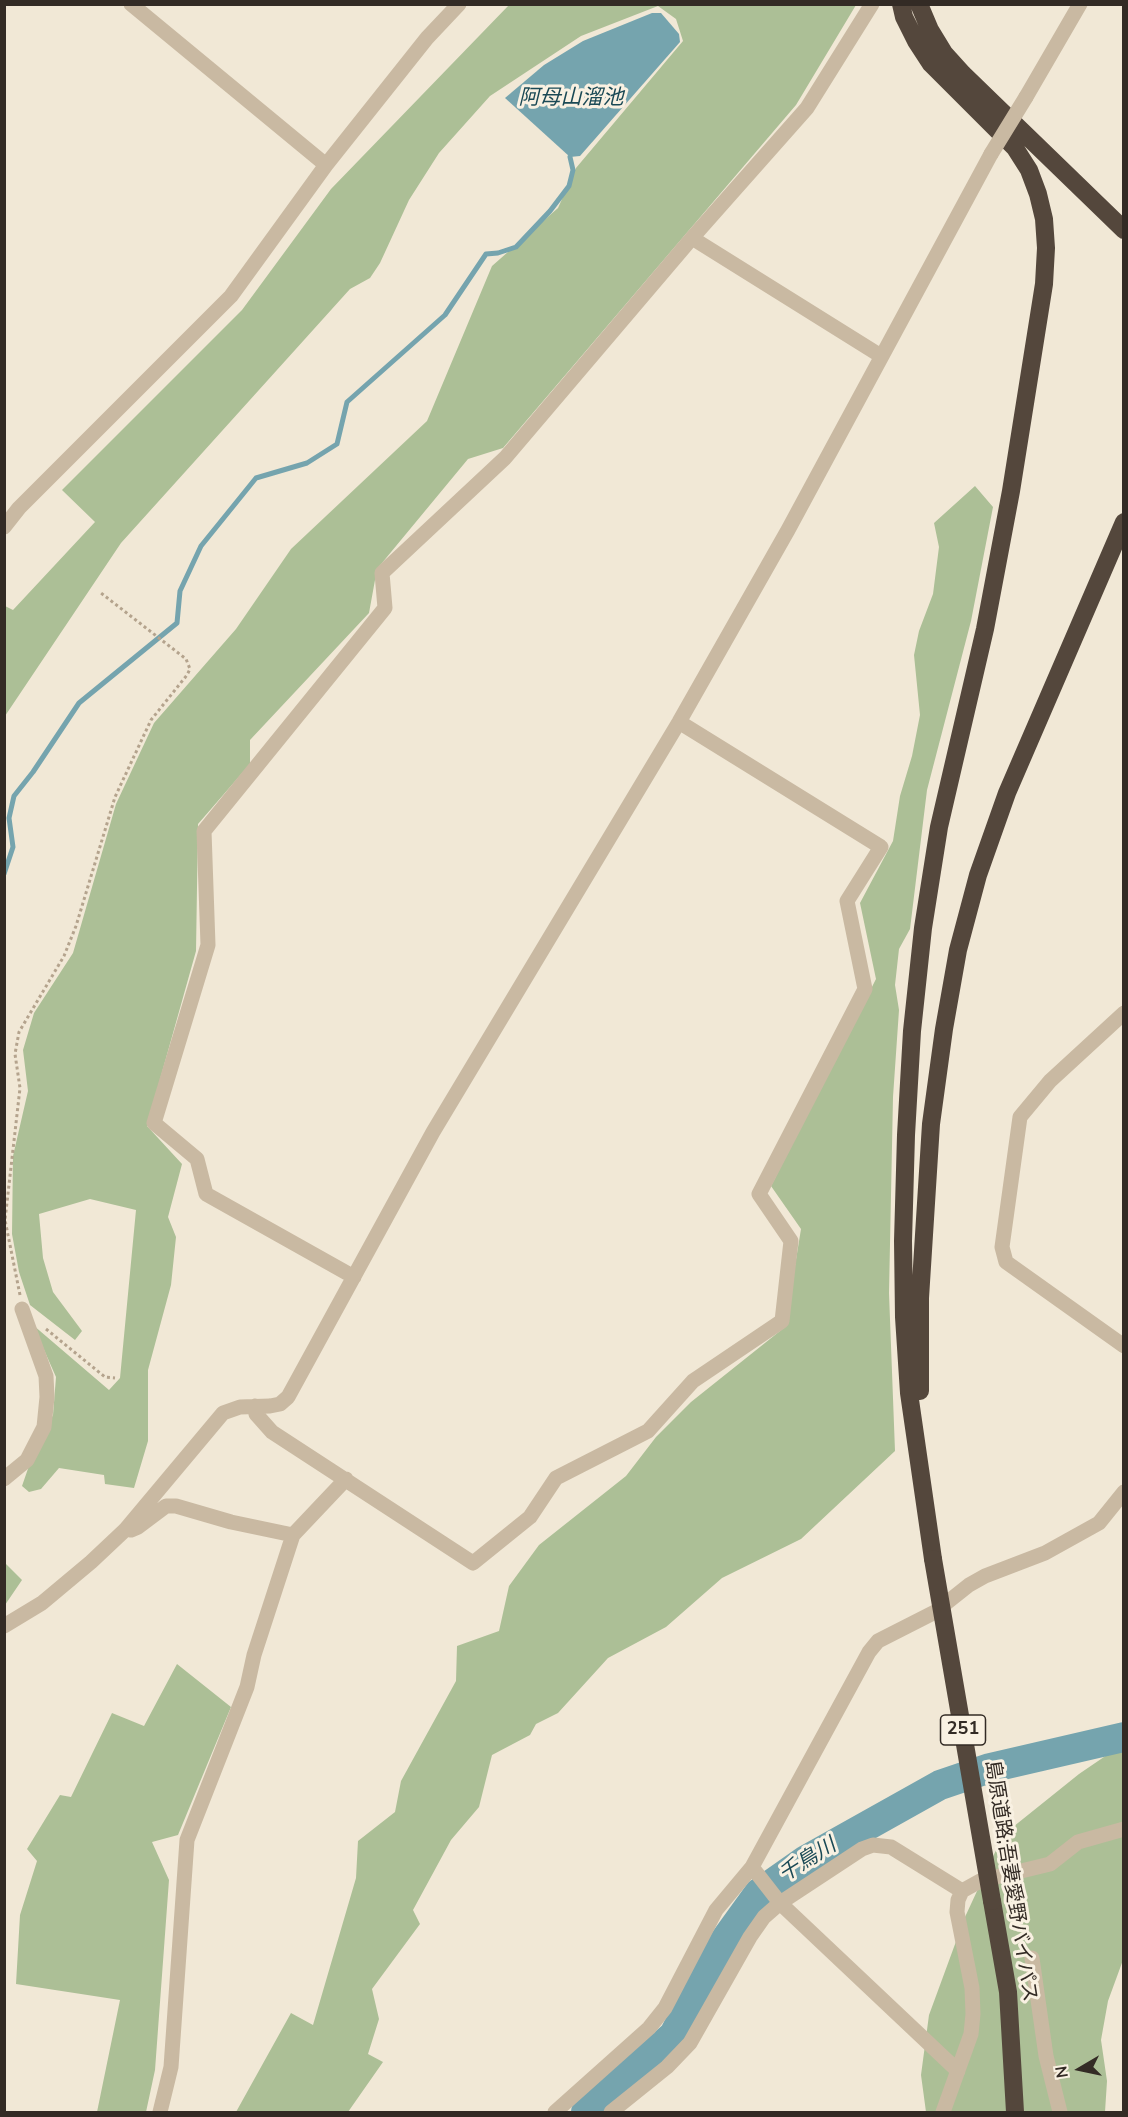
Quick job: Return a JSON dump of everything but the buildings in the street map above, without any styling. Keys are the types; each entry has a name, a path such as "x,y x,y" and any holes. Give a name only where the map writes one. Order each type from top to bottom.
{"highway":[{"path":"901,4 916,41 931,64 1015,148 1029,170 1044,219 1046,248 1044,284 1011,491 985,629 939,827 923,928 912,1031 903,1241 904,1317 909,1393 923,1480"},
{"path":"919,4 930,30 944,53 963,74 1124,230"},
{"path":"923,1480 920,1298 925,1212 933,1114 944,1029 958,950 978,875 1007,793 1124,522"},
{"name":"島原道路;吾妻愛野バイパス","path":"923,1480 933,1559 1008,1992 1015,2112"}],"street":[{"path":"130,4 326,165"},
{"path":"4,527 19,508 231,296 326,165 427,38 459,4"},
{"path":"354,1277 206,1194 197,1159 154,1123 208,945 204,831 385,608 382,573 505,458 692,238 807,108 872,4"},
{"path":"4,1626 42,1603 91,1562 124,1530 223,1413 230,1409 280,1404 288,1397 433,1132 679,722 788,531 991,154 1080,4"},
{"path":"692,238 881,356"},
{"path":"255,1406 256,1413 272,1432 473,1563 530,1516 556,1479 648,1431 693,1381 782,1321 791,1241 759,1194 865,988 847,901 881,847 679,722"},
{"path":"1124,1013 1050,1081 1020,1117 1002,1247 1006,1262 1124,1346"},
{"path":"4,1479 27,1460 44,1427 47,1397 46,1376 22,1309"},
{"path":"160,2112 171,2067 187,1840 247,1687 254,1655 293,1535 346,1479"},
{"path":"555,2112 649,2028 665,2008 716,1910 755,1870 869,1652 878,1641 935,1612 969,1585 985,1576 1045,1553 1100,1523 1124,1492"},
{"path":"124,1530 138,1527 166,1506 176,1506 231,1522 293,1535"},
{"path":"943,2112 971,2034 973,2014 972,1988 957,1912 958,1900 962,1891 980,1881 1050,1864 1078,1842 1124,1829"},
{"path":"611,2112 667,2067 690,2043 750,1937 778,1901 862,1849 873,1845 891,1847 962,1891"},
{"path":"755,1870 778,1901 958,2071"},
{"path":"1032,1958 1046,2056 1059,2112"}],"path":[{"path":"101,593 186,659 190,669 188,675 151,720 115,797 76,926 64,956 19,1032 15,1054 20,1088 5,1220 22,1309 105,1377 115,1378"}],"green space":[{"path":"509,5 856,5 796,105 503,448 468,459 377,569 369,613 250,740 250,764 198,824 196,951 147,1126 182,1164 168,1217 176,1237 171,1285 148,1370 148,1441 134,1488 105,1484 104,1475 59,1468 41,1489 29,1492 22,1486 31,1460 53,1415 56,1377 33,1325 109,1390 120,1378 136,1210 90,1199 39,1214 43,1258 53,1292 82,1331 75,1340 30,1305 19,1272 12,1234 13,1156 28,1091 23,1050 34,1013 73,953 116,804 154,723 236,629 291,549 427,421 492,266 558,208 576,168 683,41 676,19 658,6 581,36 490,96 439,153 409,200 380,263 370,278 350,289 121,543 5,716 5,606 13,610 95,522 62,490 242,310 331,189"},
{"path":"975,486 993,507 971,621 927,790 910,929 899,949 895,985 899,1010 893,1097 889,1293 895,1451 801,1539 722,1578 666,1627 608,1658 558,1713 536,1724 530,1735 492,1755 479,1807 451,1840 413,1910 420,1924 372,1989 379,2019 368,2054 383,2062 348,2112 236,2112 291,2013 313,2025 356,1878 358,1841 395,1812 401,1781 456,1681 457,1646 499,1631 509,1586 539,1545 626,1476 656,1437 691,1402 785,1327 801,1229 771,1186 876,979 860,903 893,841 900,796 912,756 920,715 914,655 919,631 933,594 939,547 934,523"},
{"path":"5,1563 22,1580 5,1605"},
{"path":"177,1664 231,1707 178,1835 152,1842 169,1880 155,2070 146,2112 97,2112 120,2000 16,1984 20,1915 37,1861 27,1849 60,1795 71,1797 112,1713 144,1726"},
{"path":"1123,1744 1123,1960 1108,2001 1101,2040 1107,2081 1105,2112 926,2112 921,2075 929,2015 965,1917 1003,1835 1079,1774"}],"water":[{"name":"阿母山溜池","path":"652,13 661,13 679,34 680,42 580,156 570,157 505,98 544,65 583,41"}],"waterway":[{"path":"4,874 13,847 9,818 14,796 33,772 79,703 177,623 180,591 201,546 256,478 307,463 337,444 347,402 445,315 486,254 516,247 550,211 569,186 573,170 570,157"},
{"name":"千鳥川","path":"586,2112 674,2035 720,1947 759,1893 806,1860 940,1785 990,1768 1124,1737"}]}
